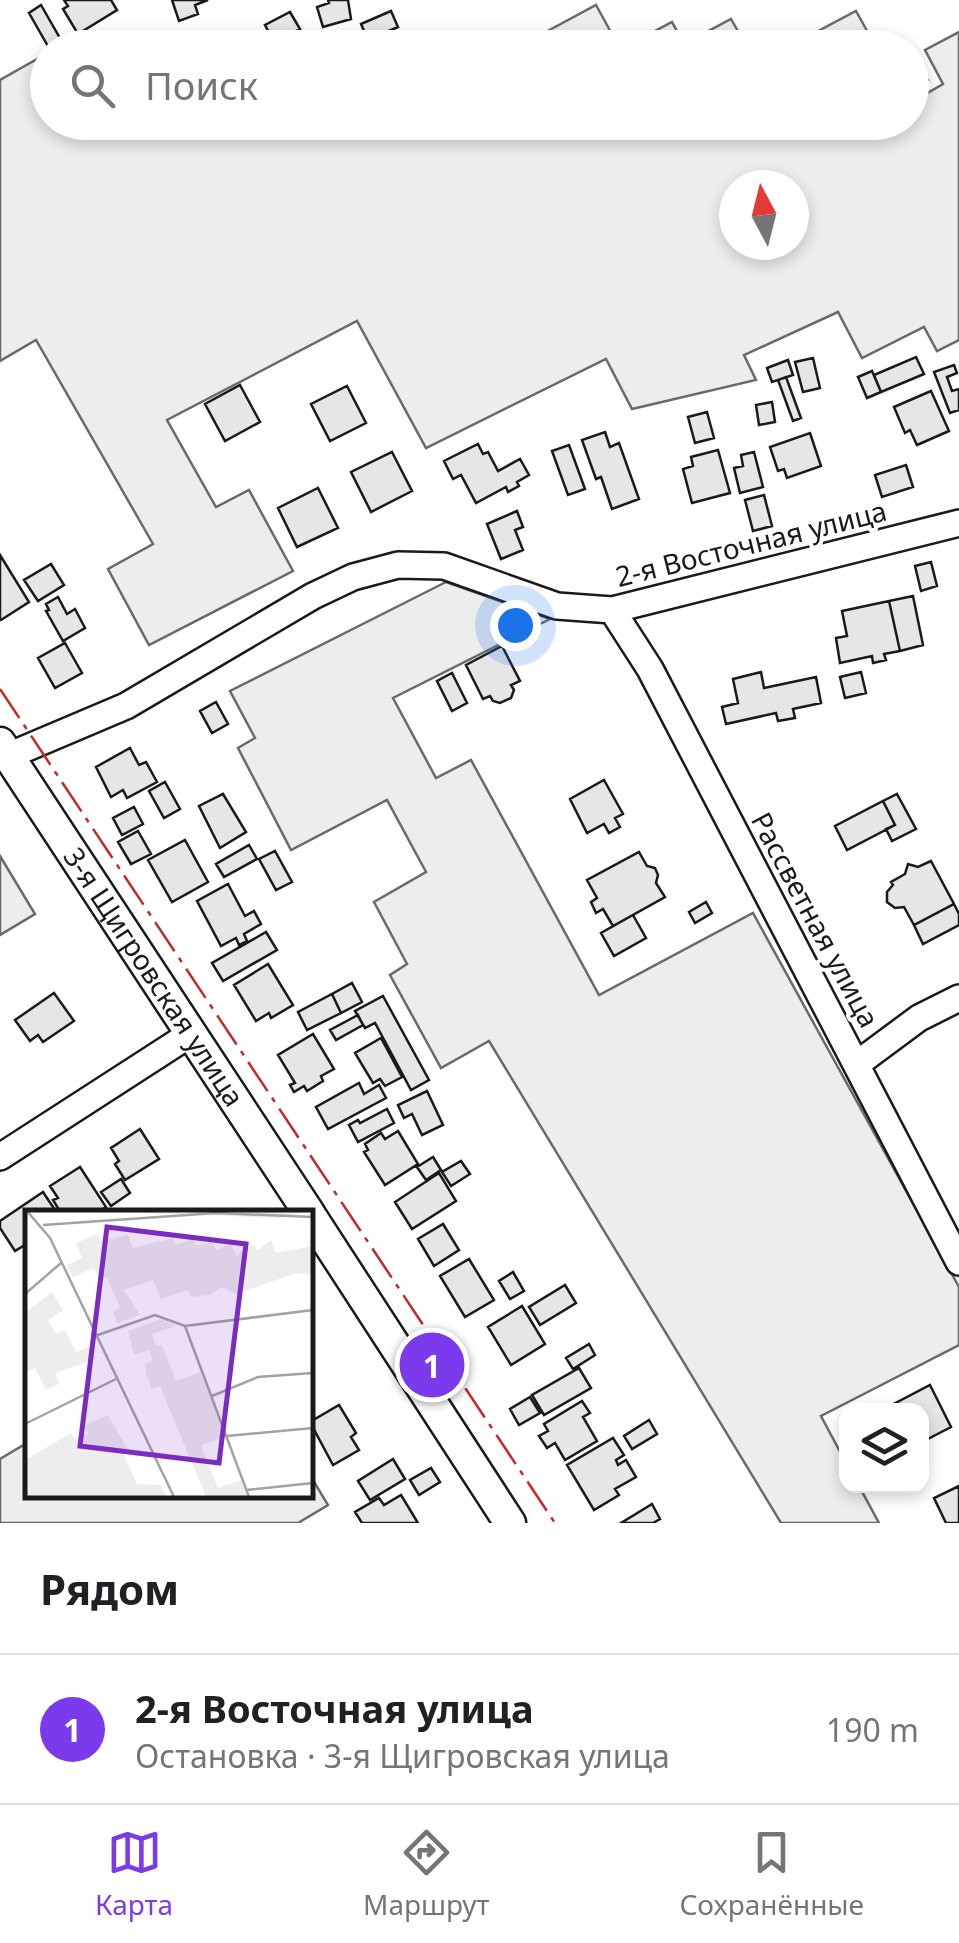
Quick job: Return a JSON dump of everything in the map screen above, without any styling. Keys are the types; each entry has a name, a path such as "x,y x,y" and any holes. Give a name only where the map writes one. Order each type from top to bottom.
{"street":[{"name":"2-я Восточная улица","path":"4,750 126,706 313,596 352,577 398,565 444,566 557,606 612,610 959,523"},
{"name":"Рассветная улица","path":"612,610 650,669 959,1262"},
{"name":"3-я Щигровская улица","path":"4,750 306,1210"},
{"path":"857,1064 919,1018 959,998"},
{"path":"0,1158 192,1033"},
{"name":"3-я Щигровская улица","path":"312,1219 510,1523"}],"shaded area":[{"path":"596,5 610,30 550,30"},
{"path":"856,11 867,30 820,30"},
{"path":"731,19 737,30 710,30"},
{"path":"672,22 676,30 657,30"},
{"path":"959,32 959,340 937,351 924,327 862,358 838,312 744,355 756,380 632,409 606,359 426,448 357,321 167,420 216,507 249,490 293,571 149,645 108,569 153,544 36,340 0,361 0,80 30,63 30,140 929,140 929,92 943,84 929,58 929,48"},
{"path":"446,582 550,619 393,698 436,778 471,760 599,995 753,913 959,1287 959,1345 846,1403 839,1403 839,1407 821,1416 839,1450 839,1493 863,1493 879,1523 781,1523 489,1041 441,1068 390,975 407,964 374,902 426,872 387,800 291,850 238,748 255,738 230,691"},
{"path":"0,856 35,914 0,935"},
{"path":"25,1444 25,1498 312,1498 312,1478 328,1505 298,1523 0,1523 0,1459"}],"building":[{"path":"64,0 111,0 117,10 84,30 76,30 63,9 68,6"},
{"path":"172,0 208,0 195,5 198,14 179,21"},
{"path":"328,0 348,0 351,19 323,27 317,7 329,3"},
{"path":"41,5 55,30 39,30 29,13"},
{"path":"391,11 398,27 364,30 361,24"},
{"path":"290,12 300,29 268,30 265,25"},
{"path":"916,357 924,374 881,392 874,375"},
{"path":"813,358 820,388 803,392 795,362"},
{"path":"788,360 793,375 772,382 767,368"},
{"path":"954,365 957,373 947,377 952,391 959,389 959,410 950,413 934,372"},
{"path":"872,371 881,392 867,398 858,377"},
{"path":"786,377 801,418 793,421 778,380"},
{"path":"240,385 260,422 225,441 205,404"},
{"path":"347,386 366,423 330,441 311,404"},
{"path":"931,391 949,431 917,445 910,430 905,433 894,407"},
{"path":"772,402 775,422 759,425 756,405"},
{"path":"707,412 714,438 695,443 688,417"},
{"path":"605,432 610,447 619,443 639,499 612,509 582,440"},
{"path":"810,433 821,466 787,478 784,469 778,471 770,447"},
{"path":"478,444 483,454 488,452 498,471 520,459 529,475 508,492 506,487 476,503 461,475 453,479 444,461"},
{"path":"569,445 585,489 568,495 552,451"},
{"path":"718,450 730,493 692,503 683,469 693,466 691,457"},
{"path":"392,452 412,491 371,512 351,472"},
{"path":"754,452 763,487 740,493 734,468 743,466 741,455"},
{"path":"906,465 913,487 882,497 875,475"},
{"path":"318,488 338,528 297,547 278,508"},
{"path":"764,495 772,526 753,531 745,500"},
{"path":"517,511 523,527 515,530 523,550 501,559 487,524"},
{"path":"0,555 29,602 1,620 0,619"},
{"path":"931,562 937,586 921,591 915,566"},
{"path":"51,564 64,585 38,601 24,580"},
{"path":"913,596 923,645 900,651 889,601"},
{"path":"58,597 67,614 75,609 85,628 63,641 46,611 46,604"},
{"path":"889,601 900,651 884,654 886,660 873,663 872,656 840,663 836,638 847,636 842,611"},
{"path":"65,643 82,673 55,688 38,658"},
{"path":"502,646 520,681 511,685 511,698 500,703 490,696 483,699 466,665"},
{"path":"761,672 764,688 816,677 821,703 793,709 795,718 778,721 776,713 726,724 722,707 738,703 733,679"},
{"path":"861,672 866,693 845,698 840,677"},
{"path":"452,673 467,703 452,711 437,681"},
{"path":"216,702 228,724 212,733 200,711"},
{"path":"130,748 139,765 146,762 157,782 127,798 123,790 111,797 96,767"},
{"path":"604,780 623,814 615,818 620,827 609,833 604,824 587,833 570,799"},
{"path":"165,782 180,809 164,818 149,791"},
{"path":"223,794 246,832 220,848 199,806"},
{"path":"897,794 916,829 892,841 886,829 895,825 883,801"},
{"path":"883,801 895,825 847,850 835,826"},
{"path":"134,807 143,824 122,835 113,818"},
{"path":"138,831 151,854 131,864 118,842"},
{"path":"185,840 208,882 172,902 148,860"},
{"path":"249,845 257,859 224,877 216,864"},
{"path":"275,851 292,882 276,890 259,859"},
{"path":"639,852 647,866 655,868 656,883 665,897 613,926 603,909 596,913 591,902 597,898 587,880"},
{"path":"931,861 954,904 914,925 904,907 895,908 887,902 887,892 891,882 905,874 908,864 918,867"},
{"path":"228,884 245,916 254,911 261,924 244,934 247,941 239,945 236,938 221,946 197,901"},
{"path":"706,902 712,913 695,923 689,912"},
{"path":"954,904 959,925 923,944 914,925"},
{"path":"633,915 646,938 614,956 601,933"},
{"path":"266,932 277,950 223,981 212,963"},
{"path":"268,964 293,1005 271,1018 269,1013 256,1021 234,985"},
{"path":"352,983 362,1002 341,1013 332,994"},
{"path":"54,993 74,1021 43,1042 38,1035 30,1041 15,1020"},
{"path":"332,994 341,1013 307,1030 298,1012"},
{"path":"383,996 429,1080 411,1090 375,1023 365,1028 355,1011"},
{"path":"358,1015 363,1025 336,1040 330,1030"},
{"path":"313,1034 334,1069 307,1091 304,1086 294,1092 290,1085 295,1083 278,1055"},
{"path":"381,1038 402,1077 385,1086 380,1079 373,1083 355,1053"},
{"path":"359,1083 364,1094 379,1085 386,1098 328,1129 316,1107"},
{"path":"427,1091 443,1125 422,1135 412,1114 404,1118 398,1105"},
{"path":"387,1109 394,1123 358,1142 349,1125"},
{"path":"140,1129 159,1159 125,1180 111,1148"},
{"path":"398,1131 418,1164 385,1185 364,1152 368,1150 365,1144 381,1133 385,1139"},
{"path":"433,1157 441,1170 426,1180 417,1167"},
{"path":"461,1161 470,1174 451,1186 442,1172"},
{"path":"80,1167 106,1207 59,1210 53,1200 58,1198 50,1186"},
{"path":"439,1173 456,1201 412,1229 395,1202"},
{"path":"121,1179 130,1193 111,1206 101,1192"},
{"path":"43,1192 55,1210 25,1210 25,1245 15,1251 0,1228 0,1221"},
{"path":"443,1224 459,1250 434,1266 418,1239"},
{"path":"469,1259 494,1300 465,1317 440,1276"},
{"path":"513,1272 524,1291 510,1299 499,1281"},
{"path":"565,1285 576,1303 540,1325 529,1307"},
{"path":"522,1306 545,1344 511,1365 488,1327"},
{"path":"589,1344 595,1355 573,1369 566,1358"},
{"path":"579,1368 591,1388 544,1415 532,1395"},
{"path":"930,1385 951,1427 929,1438 929,1403 896,1403"},
{"path":"530,1397 540,1413 519,1425 510,1409"},
{"path":"582,1401 590,1413 583,1417 597,1441 565,1460 555,1443 547,1448 539,1436 548,1431 544,1424"},
{"path":"339,1405 356,1433 351,1437 359,1450 333,1465 312,1421"},
{"path":"649,1420 657,1434 632,1449 624,1436"},
{"path":"613,1438 624,1455 616,1460 618,1465 626,1460 636,1477 615,1489 619,1495 594,1510 567,1465"},
{"path":"393,1459 405,1479 370,1500 358,1481"},
{"path":"431,1468 440,1482 419,1495 410,1480"},
{"path":"959,1486 959,1523 946,1523 934,1498"},
{"path":"401,1495 418,1523 362,1523 355,1512 379,1498 384,1505"},
{"path":"652,1504 660,1519 653,1523 621,1523"}],"power":[{"path":"0,689 555,1523"}],"place":[{"name":"2-я Восточная улица","path":"432,1365"}]}
